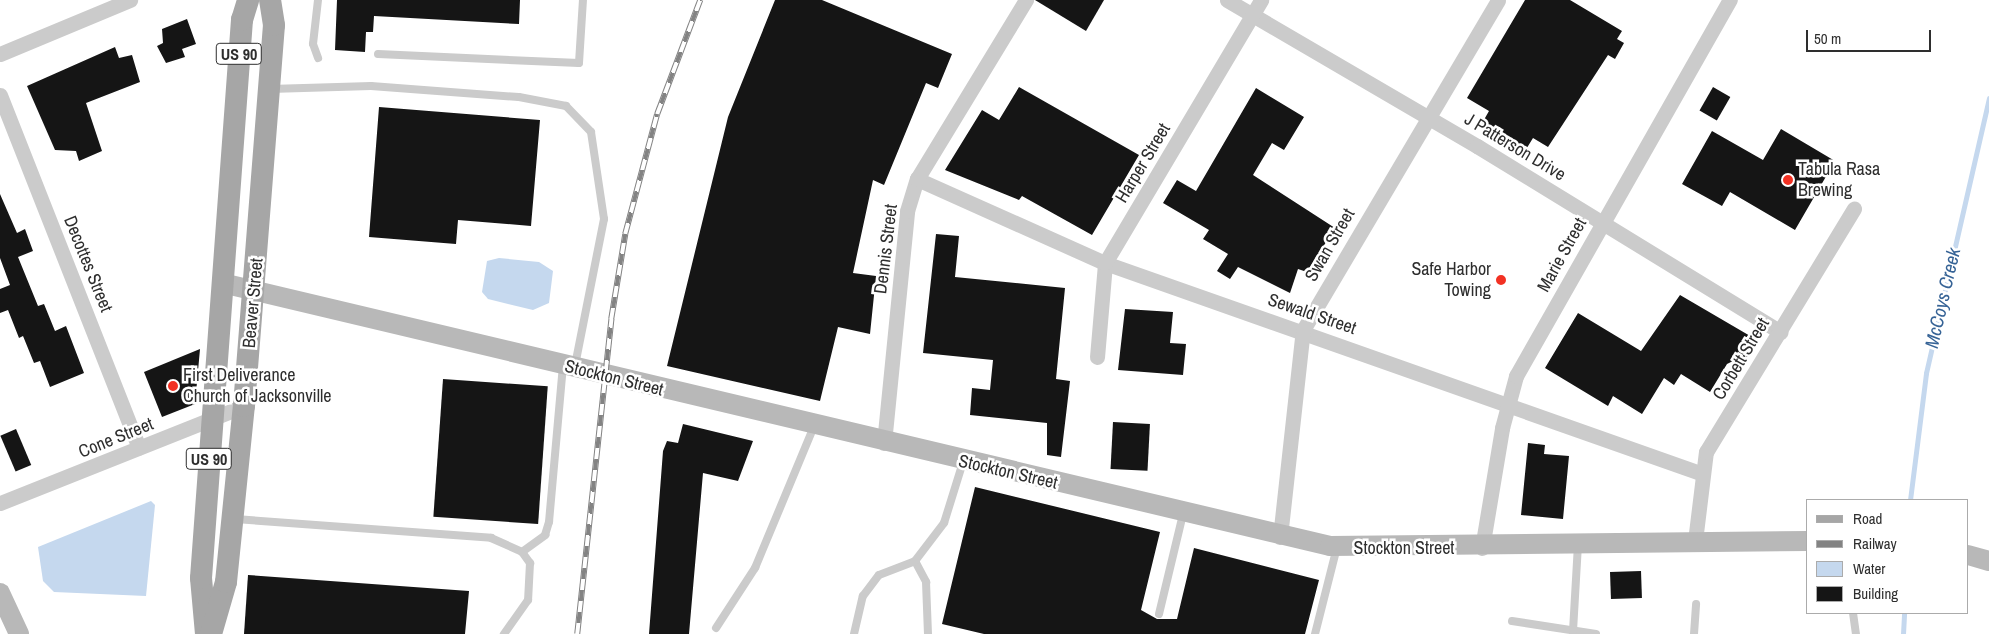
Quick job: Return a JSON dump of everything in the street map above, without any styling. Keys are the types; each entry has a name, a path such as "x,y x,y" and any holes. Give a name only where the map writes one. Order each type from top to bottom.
{"main road":[{"name":"Beaver Street","path":"206,634 200,578 242,20 248,0"},
{"name":"Beaver Street","path":"212,634 226,582 244,406 270,89 274,25 270,0"},
{"name":"Stockton Street","path":"222,283 1280,537 1337,547 1482,548 1695,541 1806,541"},
{"path":"1969,555 1989,561"},
{"path":"0,593 19,634"}],"street":[{"path":"0,54 130,0"},
{"name":"Dennis Street","path":"884,443 907,211 917,179 1026,0"},
{"name":"J Patterson Drive","path":"1227,0 1428,117 1780,332"},
{"name":"Harper Street","path":"1097,357 1105,263 1261,0"},
{"name":"Swan Street","path":"1280,537 1303,330 1498,0"},
{"name":"Marie Street","path":"1482,548 1506,405 1516,376 1730,0"},
{"name":"Decottes Street","path":"0,96 139,448"},
{"name":"Sewald Street","path":"917,179 1105,263 1303,330 1506,405 1700,472"},
{"name":"Corbett Street","path":"1695,541 1700,472 1706,452 1854,209"},
{"name":"Cone Street","path":"0,503 211,421 244,406"},
{"path":"205,516 233,519"}],"lane":[{"path":"318,0 313,44 318,58"},
{"path":"378,54 579,63 583,0"},
{"path":"270,89 305,91 371,86 519,97 566,106 591,132 604,219 569,367 546,535 522,552"},
{"path":"716,628 755,568 814,426"},
{"path":"854,634 863,596 880,575 915,561 944,524 964,462"},
{"path":"1159,614 1183,514"},
{"path":"233,519 491,538 522,552 530,563 528,600 504,634"},
{"path":"1573,631 1578,545"},
{"path":"1315,634 1337,547"},
{"path":"915,561 926,582 928,634"},
{"path":"1694,634 1696,604"},
{"path":"1853,614 1856,634"},
{"path":"1512,622 1596,634"}],"water":[{"path":"499,258 539,262 553,271 549,303 533,310 488,299 482,292 487,261"},
{"path":"151,501 155,505 146,596 54,592 43,581 38,547"}],"building":[{"path":"337,0 520,0 519,24 374,16 373,32 366,32 365,52 335,50"},
{"path":"775,0 822,0 952,54 938,88 926,83 884,185 873,180 853,273 876,276 870,334 838,327 820,401 667,366 728,117"},
{"path":"1035,0 1104,0 1086,31"},
{"path":"1525,0 1570,0 1622,31 1617,39 1624,43 1615,59 1608,55 1548,147 1533,138 1525,151 1481,125 1489,111 1467,98"},
{"path":"187,19 196,44 182,49 185,57 166,63 157,46 163,43 162,29"},
{"path":"115,47 119,58 132,55 140,82 86,103 102,151 79,161 76,151 55,150 27,86"},
{"path":"1019,87 1139,155 1092,235 1022,196 1019,200 945,170 982,110 999,120"},
{"path":"1713,87 1730,97 1717,120 1700,110"},
{"path":"1256,88 1304,117 1284,150 1272,143 1253,175 1335,228 1307,272 1298,269 1290,293 1238,267 1230,279 1217,271 1228,254 1203,239 1209,230 1163,203 1177,180 1196,191"},
{"path":"379,107 540,120 531,226 458,220 456,244 369,237"},
{"path":"1781,129 1835,161 1795,230 1730,192 1722,206 1682,184 1712,131 1763,160"},
{"path":"0,194 17,233 25,229 33,251 18,257 38,306 44,304 55,331 66,326 84,373 50,387 40,361 34,363 23,336 19,338 8,310 0,313 0,289 10,285 0,258"},
{"path":"936,234 959,236 955,277 1065,288 1056,379 1070,381 1061,457 1047,455 1047,423 970,415 972,388 990,390 993,360 923,353"},
{"path":"1680,295 1757,340 1742,366 1733,361 1727,364 1710,392 1681,374 1674,385 1664,378 1642,414 1613,396 1608,406 1545,368 1578,313 1641,351"},
{"path":"1125,309 1173,312 1170,343 1186,344 1183,375 1118,370"},
{"name":"First Deliverance Church of Jacksonville","path":"200,349 195,404 162,417 144,372"},
{"path":"443,379 548,386 538,524 433,517"},
{"path":"1113,422 1150,424 1147,471 1111,469"},
{"path":"683,424 753,441 738,481 703,473 689,634 649,634 663,451 667,441 678,443"},
{"path":"16,429 31,465 16,472 0,436"},
{"path":"1528,443 1545,445 1544,454 1569,456 1563,519 1521,515"},
{"path":"975,487 1160,532 1141,610 1157,619 1177,619 1194,548 1319,580 1305,634 984,634 942,624"},
{"path":"1641,571 1642,598 1611,599 1610,572"},
{"path":"248,575 469,591 465,634 244,634"}],"waterway":[{"name":"McCoys Creek","path":"1910,499 1926,373 1989,98"},
{"name":"McCoys Creek","path":"1903,634 1904,614"}],"railway":[{"path":"577,634 611,319 625,234 657,114 700,0"}],"place":[{"name":"Tabula Rasa Brewing","path":"1788,180"},
{"name":"Safe Harbor Towing","path":"1501,280"},
{"name":"First Deliverance Church of Jacksonville","path":"173,386"}]}
